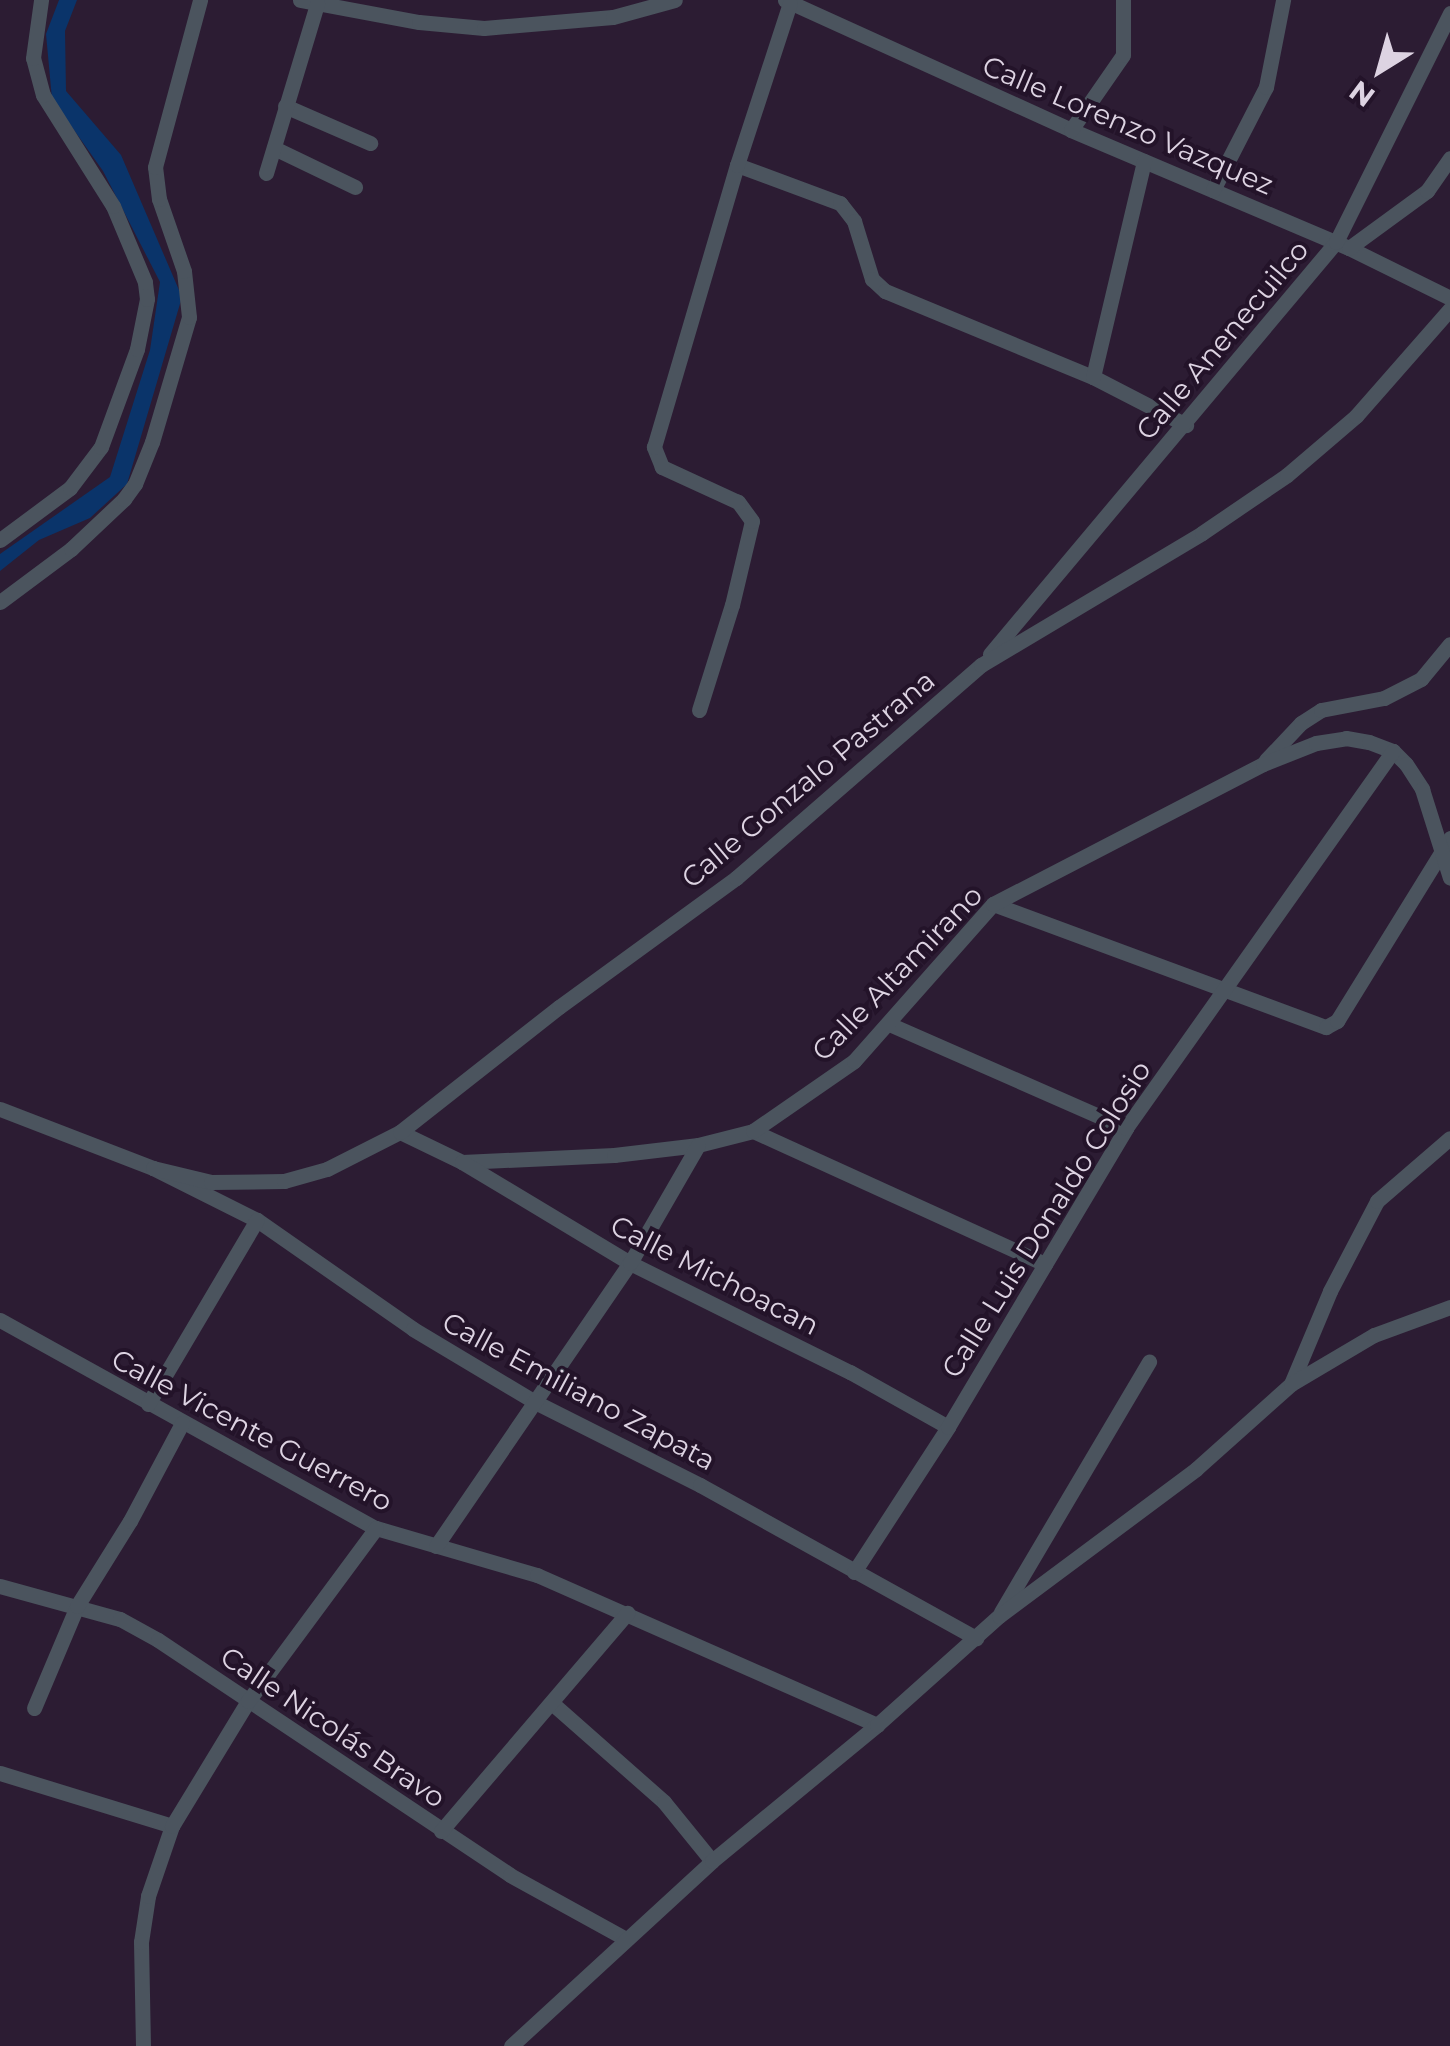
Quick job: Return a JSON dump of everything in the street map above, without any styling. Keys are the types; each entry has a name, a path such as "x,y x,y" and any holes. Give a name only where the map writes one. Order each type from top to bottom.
{"street":[{"path":"0,540 70,488 101,447 137,350 147,299 140,271 112,206 42,96 33,58 40,0"},
{"path":"0,602 70,548 124,499 135,484 152,442 189,317 184,271 159,199 155,167 200,0"},
{"path":"266,173 308,2 484,28 613,17 676,0"},
{"path":"1071,130 1123,55 1123,0"},
{"path":"1214,190 1266,87 1283,0"},
{"path":"699,710 752,521 738,502 662,467 654,447 788,1"},
{"name":"Calle Lorenzo Vazquez","path":"788,1 1071,130 1342,245 1450,298"},
{"name":"Calle Anenecuilco","path":"981,665 1342,245 1450,13"},
{"path":"285,106 370,143"},
{"path":"274,148 355,187"},
{"path":"1342,245 1382,228 1426,190 1450,158"},
{"path":"1093,377 1144,161"},
{"path":"736,165 840,203 854,221 872,279 886,291 1093,377 1186,425"},
{"name":"Calle Gonzalo Pastrana","path":"153,1168 210,1182 284,1181 327,1169 400,1132 559,1006 736,878 981,665 1202,533 1287,475 1356,416 1450,310"},
{"path":"1263,764 1301,723 1321,710 1401,691 1421,678 1450,644"},
{"name":"Calle Altamirano","path":"400,1132 462,1162 563,1160 698,1145 753,1131 834,1077 890,1024 994,904 1263,764 1316,743 1346,738 1393,751"},
{"path":"1393,751 1422,789 1446,845 1450,878"},
{"name":"Calle Luis Donaldo Colosio","path":"854,1572 948,1427 1126,1128 1393,751"},
{"path":"994,904 1319,1027 1332,1026 1446,845"},
{"path":"890,1024 1126,1128"},
{"name":"Calle Emiliano Zapata","path":"0,1109 153,1168 258,1220 413,1330 536,1402 700,1485 976,1638"},
{"path":"753,1131 1045,1264"},
{"path":"1291,1384 1330,1291 1378,1201 1450,1138"},
{"path":"436,1546 630,1262 698,1145"},
{"name":"Calle Michoacan","path":"462,1162 630,1262 850,1372 948,1427"},
{"path":"148,1404 258,1220"},
{"path":"512,2046 712,1861 878,1724 1000,1616 1196,1469 1291,1384 1374,1334 1450,1307"},
{"name":"Calle Vicente Guerrero","path":"0,1320 376,1528 537,1575 878,1724"},
{"path":"1000,1616 1149,1362"},
{"path":"34,1708 77,1606 130,1521 182,1423"},
{"path":"143,2046 141,1942 148,1896 172,1826 248,1700 376,1528"},
{"name":"Calle Nicolás Bravo","path":"0,1586 120,1619 158,1640 441,1831 576,1915 626,1939"},
{"path":"441,1831 628,1613"},
{"path":"552,1704 664,1802 712,1861"},
{"path":"0,1773 172,1826"}],"water":[{"path":"59,0 77,0 65,31 66,91 121,155 182,297 127,484 90,518 39,540 0,571 0,554 110,477 150,350 160,282 103,171 52,99 46,34"}]}
